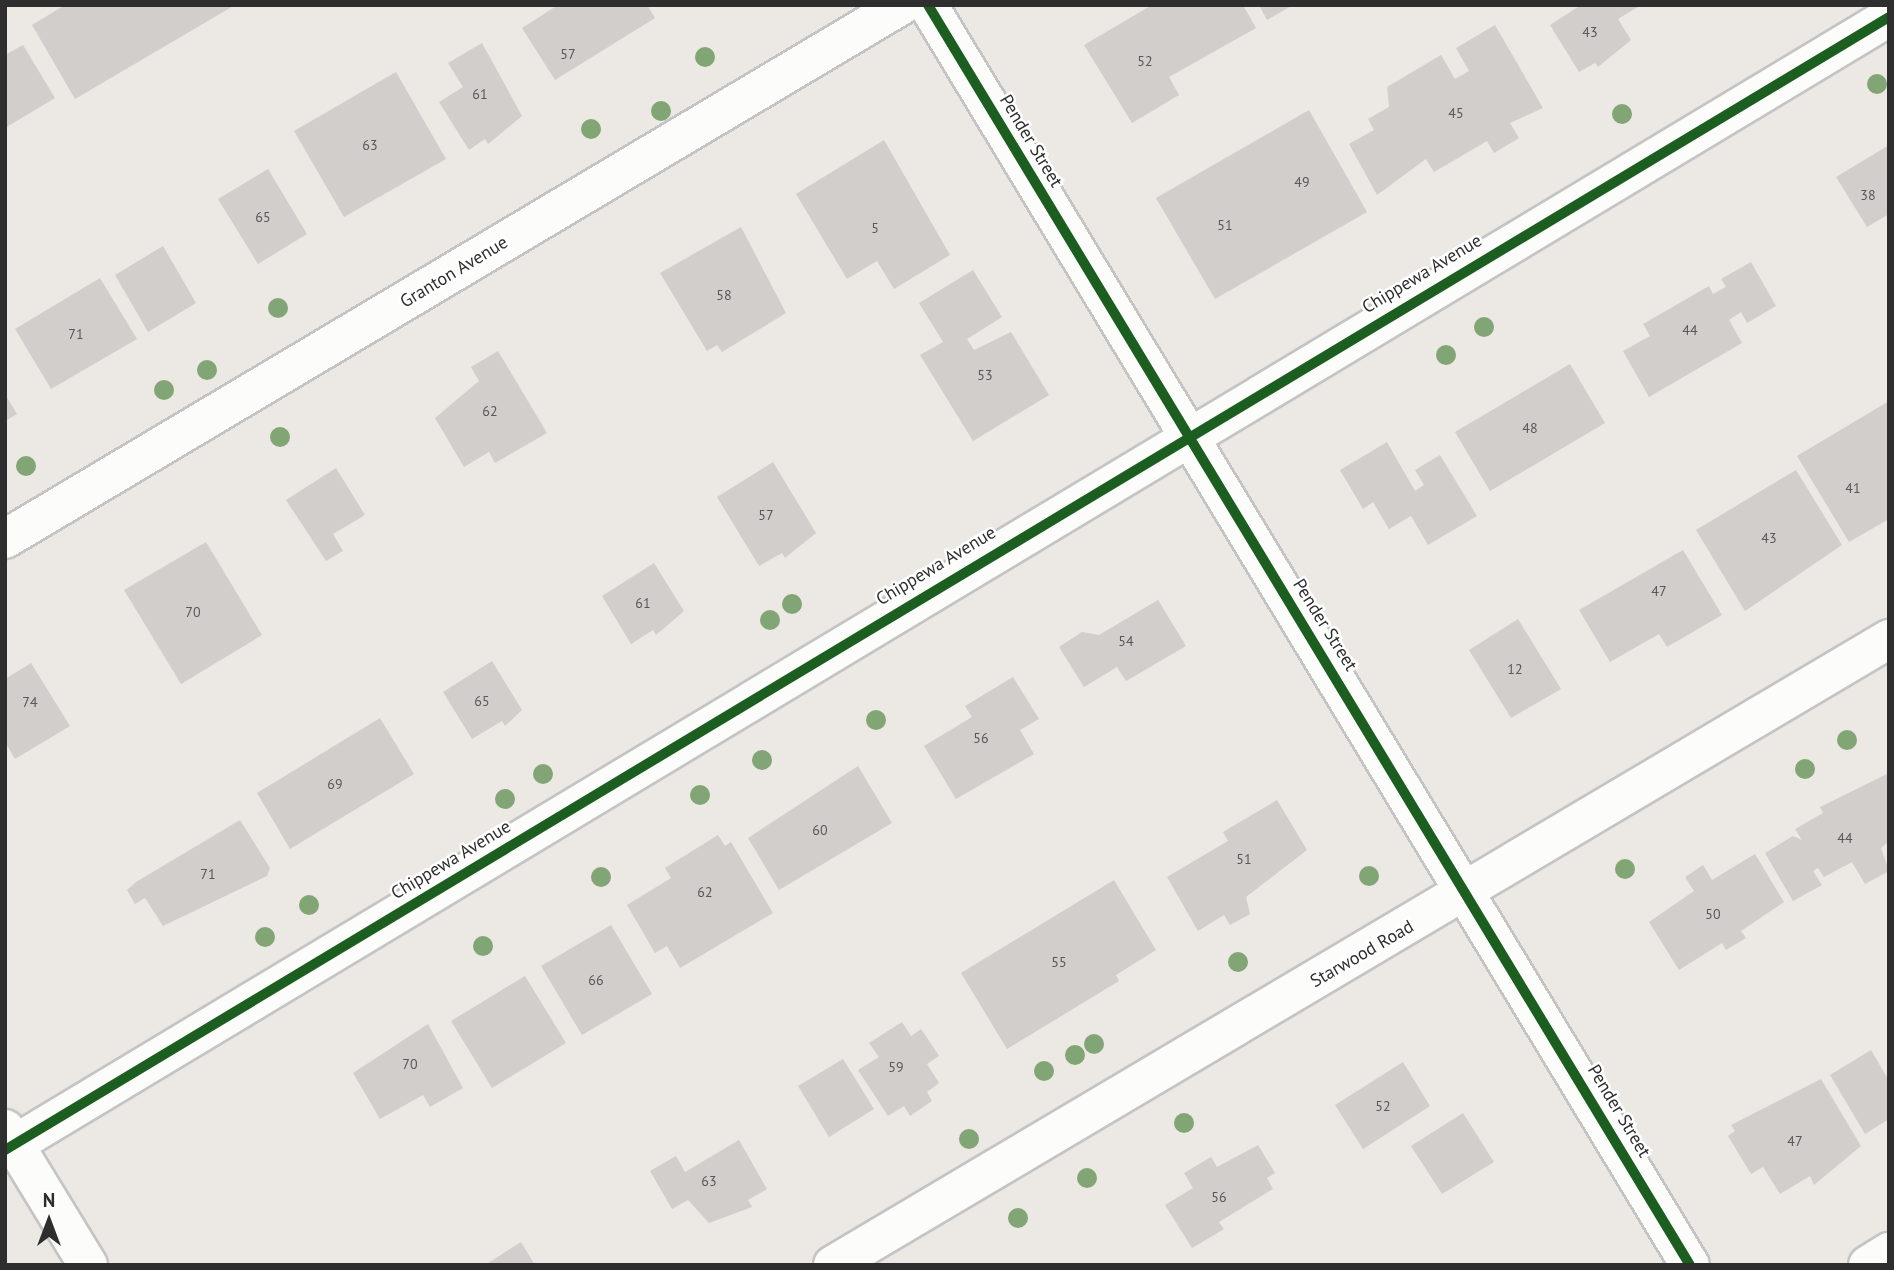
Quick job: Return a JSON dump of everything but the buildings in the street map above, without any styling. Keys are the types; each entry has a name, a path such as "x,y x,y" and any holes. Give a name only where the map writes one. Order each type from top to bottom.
{"street":[{"name":"Granton Avenue","path":"5,539 902,5"},
{"name":"Pender Street","path":"928,5 1468,891 1690,1265"},
{"name":"Chippewa Avenue","path":"8,1141 1889,18"},
{"name":"Starwood Road","path":"833,1265 1889,639"},
{"path":"8,1141 88,1265"},
{"path":"1868,1265 1889,1252"}],"cycle path":[{"path":"928,5 1690,1265"},
{"path":"5,1150 1889,17"}]}
